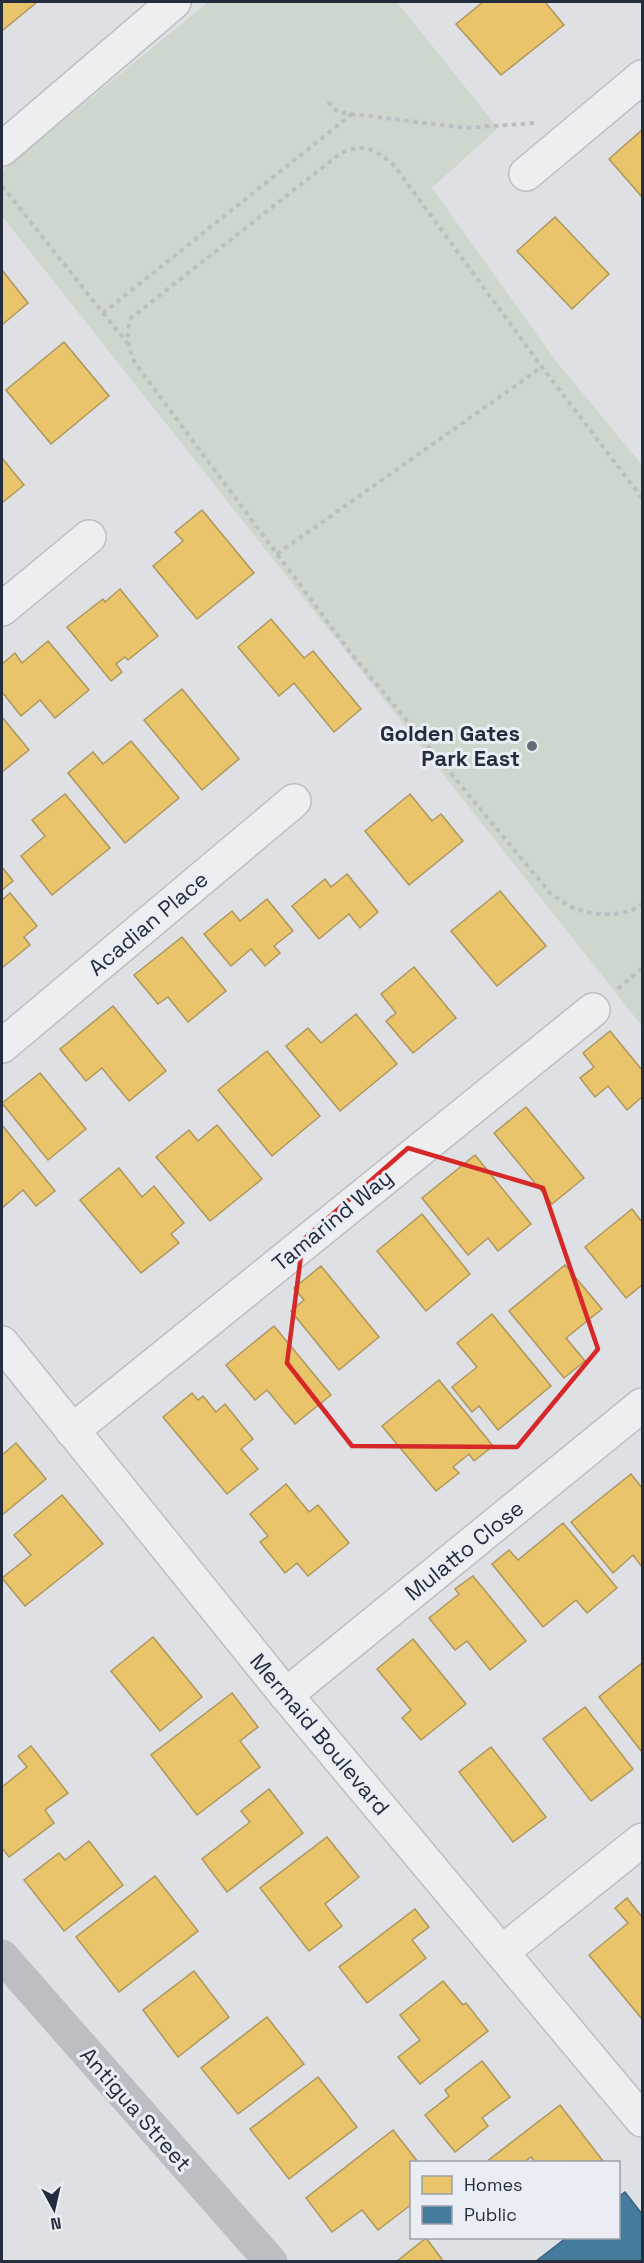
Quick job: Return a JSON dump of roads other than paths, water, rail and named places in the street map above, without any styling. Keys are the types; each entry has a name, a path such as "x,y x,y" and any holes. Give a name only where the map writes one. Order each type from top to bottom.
{"street":[{"path":"2,149 174,2"},
{"path":"526,174 642,77"},
{"path":"2,609 89,537"},
{"name":"Acadian Place","path":"2,1046 294,801"},
{"name":"Tamarind Way","path":"72,1431 593,1010"},
{"name":"Mermaid Boulevard","path":"2,1343 286,1695 642,2120"},
{"name":"Mulatto Close","path":"286,1695 642,1405"},
{"path":"502,1952 642,1840"},
{"name":"Antigua Street","path":"2,1956 272,2262"}],"place":[{"name":"Golden Gates Park East","path":"532,746"}]}
